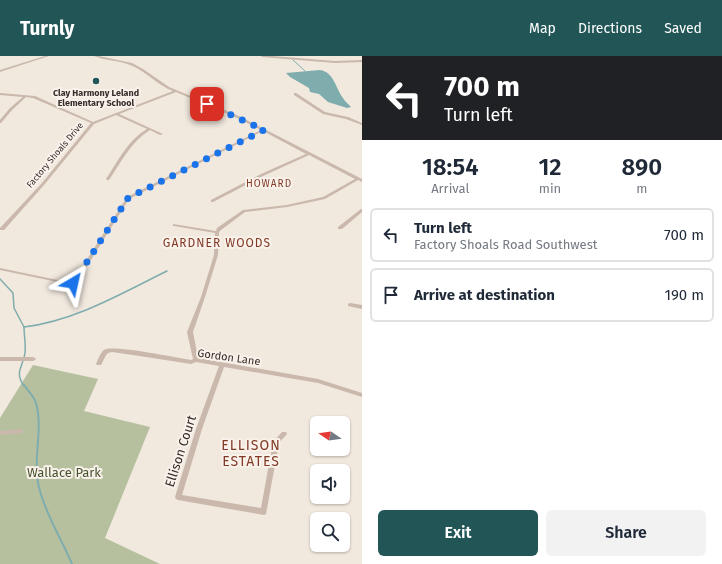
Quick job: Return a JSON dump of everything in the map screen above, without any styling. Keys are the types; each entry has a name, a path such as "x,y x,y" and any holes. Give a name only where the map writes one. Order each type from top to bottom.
{"street":[{"path":"0,70 48,56"},
{"path":"95,56 131,64 163,85 238,117 360,180"},
{"path":"262,56 335,62 362,61"},
{"name":"Factory Shoals Drive","path":"2,229 43,184 93,123 176,91"},
{"path":"0,94 34,97 93,123"},
{"path":"295,94 324,113 347,118 362,124"},
{"path":"0,122 25,96"},
{"path":"116,114 161,134"},
{"path":"108,179 136,139 142,133 150,129"},
{"path":"0,269 73,283 128,198 264,130"},
{"path":"212,201 262,175 308,154"},
{"path":"196,360 190,332 216,255 217,232 244,211 287,206 312,201 329,196 360,180"},
{"path":"340,228 362,210"},
{"path":"174,225 217,232"},
{"path":"350,305 362,307"},
{"name":"Gordon Lane","path":"99,364 104,353 112,350 180,360 196,360 222,366 311,380 362,395"},
{"path":"0,359 33,359"},
{"name":"Ellison Court","path":"222,366 199,429 178,497 264,512 276,442 284,434"},
{"path":"0,433 20,431"}],"green space":[{"name":"Wallace Park","path":"33,365 98,379 84,411 150,427 105,538 160,564 0,564 0,418"}],"water":[{"path":"320,70 325,71 332,77 344,99 351,107 347,108 328,102 319,94 310,92 309,88 286,73"}],"waterway":[{"path":"293,60 305,71"},
{"path":"24,327 62,319 98,305 167,271"},
{"path":"0,279 13,293 14,308 24,327"},
{"path":"24,327 25,353 19,373 24,386"},
{"path":"24,385 35,400 38,414 37,469 40,491 43,501 72,564"}],"place":[{"name":"Clay Harmony Leland Elementary School","path":"96,81"}],"district":[{"name":"HOWARD","path":"269,183"},
{"name":"GARDNER WOODS","path":"217,243"},
{"name":"ELLISON ESTATES","path":"251,454"}],"route":[{"path":"73,283 128,198 264,130 207,104"}]}
